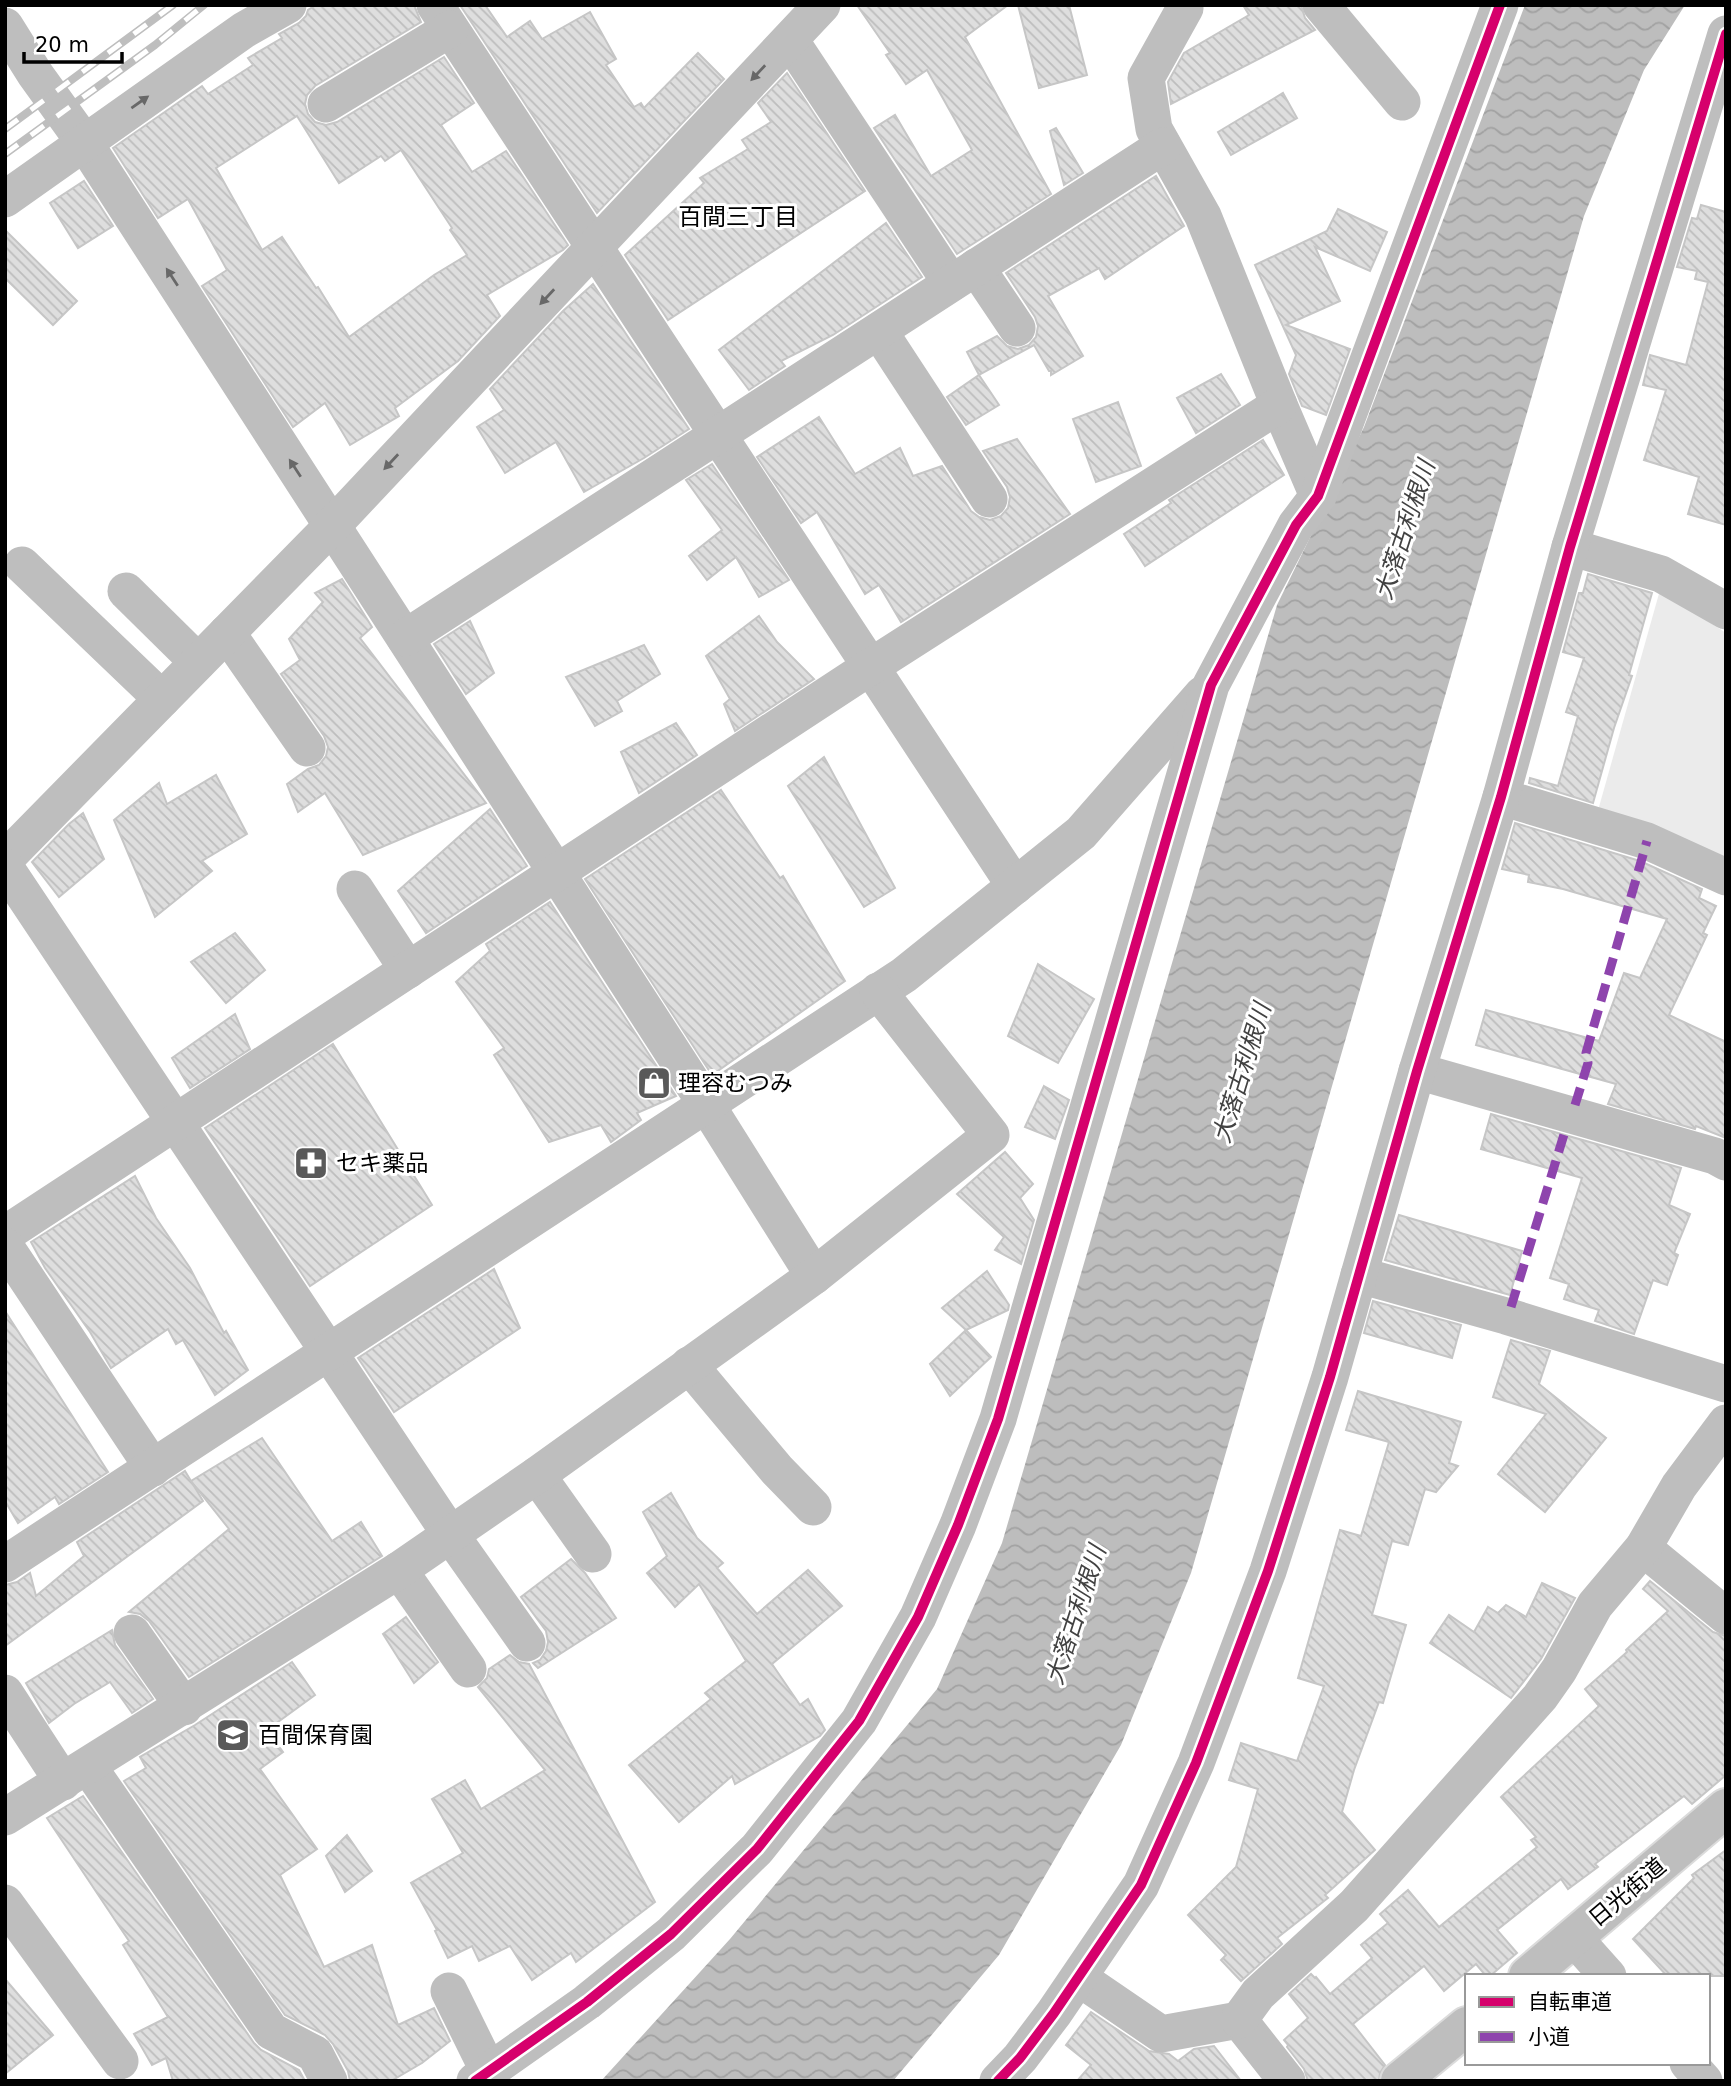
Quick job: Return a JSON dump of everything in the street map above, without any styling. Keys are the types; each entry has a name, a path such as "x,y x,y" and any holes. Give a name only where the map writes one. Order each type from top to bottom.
{"main road":[{"name":"日光街道","path":"1530,1974 1726,1808"},
{"path":"1400,2081 1465,2028"}],"street":[{"path":"5,200 244,30 288,5"},
{"path":"5,859 332,526 822,5"},
{"path":"1321,5 1402,102"},
{"path":"449,1991 482,2076 587,2002 671,1934 757,1849 859,1721 918,1617 958,1525 998,1419 1211,685 1296,525 1318,496 1500,5"},
{"path":"1186,6 1146,78 1154,130 1203,216 1318,496"},
{"path":"326,104 443,17 1015,886"},
{"path":"5,26 35,74 84,142 706,1104 814,1276"},
{"path":"998,2081 1020,2058 1079,1978 1141,1885 1196,1763 1268,1571 1330,1377 1417,1071 1501,797 1570,547 1726,34"},
{"path":"790,40 964,275 1017,328"},
{"path":"405,638 1163,146"},
{"path":"878,331 989,499"},
{"path":"5,1234 870,667 1279,405"},
{"path":"1570,547 1661,574 1724,601"},
{"path":"22,565 162,699"},
{"path":"126,591 198,662"},
{"path":"227,633 307,748"},
{"path":"5,1564 904,975 1082,833 1211,685"},
{"path":"1501,797 1647,841 1726,877"},
{"path":"5,867 327,1352 527,1643"},
{"path":"355,890 408,970"},
{"path":"5,1817 399,1570 537,1475 814,1276 991,1135 878,992"},
{"path":"1417,1071 1715,1156 1726,1162"},
{"path":"5,1246 153,1468"},
{"path":"1359,1275 1506,1316 1726,1384"},
{"path":"689,1365 777,1470 813,1507"},
{"path":"1079,1978 1161,2034 1239,2020 1258,1994 1354,1906 1388,1870 1541,1697 1595,1605 1643,1548 1679,1486 1726,1423"},
{"path":"537,1475 593,1554"},
{"path":"1643,1548 1726,1616"},
{"path":"399,1570 468,1669"},
{"path":"132,1633 184,1707"},
{"path":"5,1693 75,1774 271,2031 315,2054 329,2081"},
{"path":"5,1903 120,2061"},
{"path":"1574,1938 1606,1974"},
{"path":"1239,2020 1287,2081"},
{"path":"1690,2065 1704,2081"}],"shaded area":[{"path":"1660,590 1726,633 1726,859 1597,814"}],"water":[{"name":"大落古利根川","path":"1525,5 1685,5 1644,70 1584,216 1191,1573 1121,1745 999,1955 893,2081 601,2081 730,1939 937,1689 1002,1543 1277,605 1364,427"}],"building":[{"path":"316,5 414,5 421,22 315,86 307,95 305,104 308,114 315,122 326,125 337,122 444,57 474,103 441,125 472,172 506,151 568,245 487,295 500,316 458,361 395,408 399,416 350,445 325,403 293,427 202,286 227,270 188,199 158,218 113,148 202,86 208,94 253,65 248,58 282,38 279,34 299,23 308,10","holes":["297,116 339,183 381,156 385,161 401,150 467,255 434,275 349,337 282,237 262,250 216,168"]},
{"path":"460,5 485,5 507,37 530,21 542,39 590,12 616,59 606,65 634,107 641,103 644,108 698,53 724,79 597,213"},
{"path":"857,5 1008,5 965,37 1051,194 957,254 874,128 895,115 931,176 972,150 927,70 906,84 886,55 890,53"},
{"path":"1018,5 1069,5 1087,75 1039,88"},
{"path":"1243,5 1301,5 1305,18 1315,30 1171,104 1168,82 1184,53 1249,15"},
{"path":"787,73 865,191 668,320 625,255 704,183 700,178 748,149 742,140 771,122 758,103"},
{"path":"1283,93 1297,118 1231,155 1218,132"},
{"path":"1056,128 1083,173 1064,185 1050,131"},
{"path":"1156,176 1184,226 1105,279 1099,268 1048,296 1083,356 1051,375 1034,345 979,375 967,352 997,336 1007,346 1018,349 1029,345 1036,337 1038,326 1035,317 1006,273"},
{"path":"84,181 113,226 78,248 50,203"},
{"path":"1701,205 1726,212 1726,525 1688,514 1699,477 1644,460 1666,390 1643,385 1650,355 1686,365 1708,282 1695,279 1697,271 1677,267 1692,218 1697,219"},
{"path":"1338,209 1387,232 1370,271 1315,247 1340,301 1286,325 1350,349 1326,415 1302,406 1289,374 1296,355 1255,265 1327,231"},
{"path":"886,223 922,277 833,335 781,361 785,366 749,390 719,350"},
{"path":"5,230 77,301 53,325 5,278"},
{"path":"593,284 689,429 584,492 556,442 505,473 477,427 504,410 490,389 563,311"},
{"path":"1221,374 1240,405 1196,433 1177,398"},
{"path":"979,375 999,405 966,425 947,397"},
{"path":"1118,402 1141,466 1096,482 1073,419"},
{"path":"819,417 855,474 900,448 913,476 942,466 971,511 990,520 1001,516 1008,508 1010,497 1007,487 983,451 1017,439 1070,514 901,622 879,585 865,594 817,512 801,523 757,457"},
{"path":"1263,440 1284,475 1145,566 1124,534 1171,503 1169,500"},
{"path":"712,464 789,580 759,597 736,557 707,580 689,556 722,530 686,480"},
{"path":"1588,574 1652,593 1629,675 1632,676 1593,803 1529,783 1530,778 1558,786 1578,716 1566,712 1584,658 1563,652 1579,593 1583,593"},
{"path":"342,579 372,627 360,638 486,803 363,855 325,793 298,812 287,784 308,769 319,765 326,756 328,747 324,736 281,674 300,660 289,639 323,602 315,593"},
{"path":"759,616 777,642 814,679 735,731 724,704 730,699 706,656"},
{"path":"470,621 494,673 466,694 434,644"},
{"path":"644,645 660,674 617,701 622,711 595,726 566,677"},
{"path":"676,723 697,755 639,793 621,752"},
{"path":"824,757 895,888 864,907 788,786"},
{"path":"216,775 247,834 202,861 212,871 155,917 114,820 159,783 167,804"},
{"path":"721,790 780,878 783,876 845,981 712,1075 585,879"},
{"path":"490,809 527,866 426,933 398,891"},
{"path":"83,813 104,859 59,897 32,862"},
{"path":"1515,823 1640,861 1702,889 1699,898 1716,906 1703,933 1707,935 1669,1015 1726,1042 1726,1138 1696,1126 1695,1129 1608,1104 1616,1084 1476,1045 1486,1010 1599,1041 1624,973 1640,978 1667,919 1563,889 1528,882 1529,875 1502,869"},
{"path":"550,902 676,1096 637,1113 641,1120 611,1142 601,1125 549,1142 494,1055 504,1048 456,982 490,951 486,944"},
{"path":"235,933 265,970 226,1003 191,962"},
{"path":"1038,964 1094,999 1058,1063 1008,1036"},
{"path":"235,1014 250,1049 190,1088 172,1058"},
{"path":"333,1044 432,1205 310,1286 205,1128"},
{"path":"1044,1086 1069,1100 1055,1139 1025,1127"},
{"path":"1491,1114 1681,1168 1669,1205 1690,1214 1674,1253 1678,1255 1667,1285 1653,1280 1634,1334 1595,1321 1599,1310 1564,1299 1569,1284 1550,1278 1582,1178 1481,1149"},
{"path":"1005,1152 1033,1184 1020,1198 1034,1220 1021,1264 995,1250 1004,1237 957,1194"},
{"path":"135,1176 156,1218 190,1268 224,1333 226,1331 248,1370 215,1395 183,1340 176,1344 168,1329 111,1368 90,1332 45,1268 31,1242"},
{"path":"1399,1215 1522,1251 1510,1295 1385,1260"},
{"path":"494,1269 520,1328 394,1412 358,1358"},
{"path":"987,1271 1009,1305 1008,1310 966,1330 942,1308"},
{"path":"1373,1301 1461,1325 1452,1358 1364,1333"},
{"path":"5,1311 108,1472 59,1504 55,1497 18,1523 5,1501"},
{"path":"966,1330 991,1357 950,1396 930,1364"},
{"path":"1511,1340 1550,1351 1539,1384 1606,1438 1545,1512 1498,1474 1546,1414 1493,1397"},
{"path":"1358,1391 1461,1422 1449,1463 1458,1466 1436,1492 1425,1489 1408,1545 1392,1541 1372,1615 1406,1625 1383,1703 1379,1702 1342,1812 1375,1850 1325,1895 1328,1898 1277,1938 1282,1944 1241,1981 1221,1960 1226,1955 1188,1915 1236,1867 1258,1789 1229,1780 1241,1743 1297,1761 1324,1686 1298,1678 1340,1530 1361,1536 1389,1442 1346,1430"},
{"path":"262,1438 332,1541 361,1522 382,1556 189,1677 149,1621 140,1614 129,1612 229,1529 191,1481"},
{"path":"185,1471 203,1501 5,1646 5,1585 17,1582 30,1573 36,1596 84,1556 77,1542"},
{"path":"671,1493 697,1538 723,1563 717,1568 757,1614 808,1570 842,1606 772,1664 800,1705 808,1699 825,1730 820,1736 735,1784 732,1776 679,1822 629,1765 711,1699 705,1693 746,1661 699,1584 675,1607 647,1573 667,1556 643,1512"},
{"path":"571,1559 585,1573 616,1618 538,1668 533,1663 540,1660 546,1651 546,1631 521,1597"},
{"path":"1650,1581 1713,1632 1726,1636 1726,1775 1692,1804 1684,1796 1595,1864 1598,1867 1568,1889 1561,1879 1497,1930 1517,1953 1492,1974 1484,1974 1476,1964 1444,1991 1424,1966 1353,2024 1385,2065 1379,2081 1308,2081 1304,2069 1284,2040 1308,2018 1289,1994 1311,1974 1330,1994 1372,1958 1361,1945 1388,1923 1380,1914 1408,1890 1439,1927 1537,1847 1531,1840 1536,1837 1501,1797 1599,1706 1585,1689 1668,1611 1643,1589"},
{"path":"1542,1583 1575,1598 1541,1659 1511,1698 1430,1643 1449,1615 1474,1632 1488,1607 1498,1613 1506,1605 1526,1617"},
{"path":"406,1617 438,1662 414,1683 383,1634"},
{"path":"112,1630 115,1645 153,1699 132,1713 110,1682 49,1723 26,1683"},
{"path":"510,1655 519,1662 529,1664 655,1902 576,1962 571,1953 532,1980 510,1946 479,1961 472,1946 448,1958 435,1931 437,1930 411,1883 463,1853 432,1799 465,1780 481,1809 545,1770 478,1687 487,1678 489,1669"},
{"path":"292,1662 315,1695 267,1730 283,1752 260,1769 317,1849 280,1875 324,1967 372,1945 398,2025 434,2008 450,2041 422,2063 391,2081 350,2081 348,2071 325,2035 285,2015 124,1781 146,1768 140,1757"},
{"path":"83,1796 254,2043 261,2050 299,2070 305,2081 173,2081 166,2058 152,2065 134,2034 168,2017 123,1945 129,1941 47,1818"},
{"path":"347,1835 372,1871 345,1892 326,1856"},
{"path":"1726,1850 1726,1976 1665,1974 1633,1939 1694,1878 1692,1875"},
{"path":"5,1979 53,2035 5,2074"},
{"path":"1091,2012 1149,2051 1169,2054 1178,2061 1194,2049 1214,2046 1241,2081 1077,2081 1091,2065 1066,2045"}],"railway":[{"path":"5,129 173,5"},
{"path":"5,154 155,45 204,5"}],"marked path":[{"path":"1575,1105 1588,1063 1586,1053 1647,841"},
{"path":"1511,1307 1566,1128"}],"cycle path":[{"path":"475,2081 587,2002 671,1934 757,1849 859,1721 918,1617 958,1525 998,1419 1211,685 1296,525 1318,496 1500,5"},
{"path":"998,2081 1020,2058 1054,2013 1141,1885 1196,1763 1268,1571 1330,1377 1417,1071 1501,797 1570,547 1726,34"}],"place":[{"name":"理容むつみ","path":"654,1083"},
{"name":"セキ薬品","path":"311,1163"},
{"name":"百間保育園","path":"233,1735"}],"district":[{"name":"百間三丁目","path":"738,217"}]}
